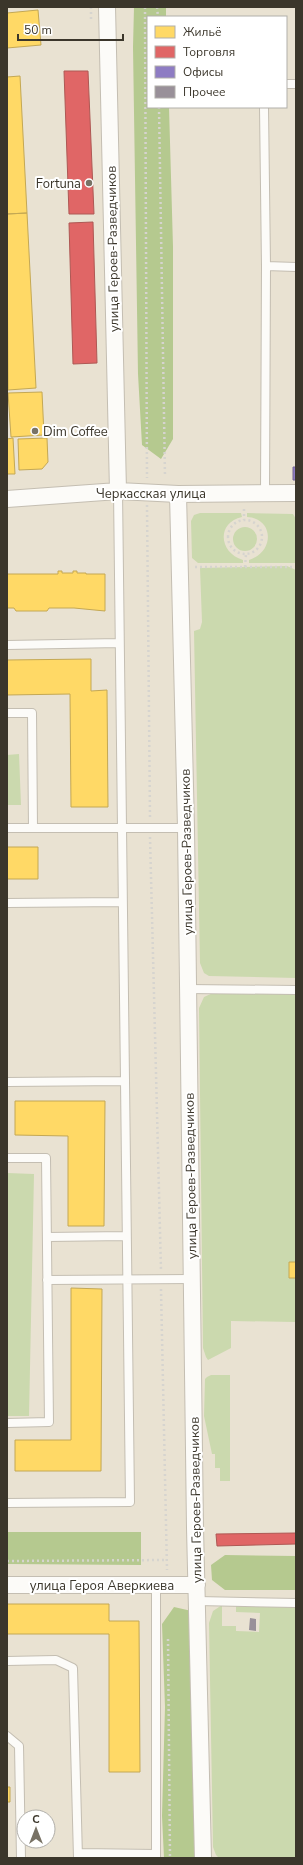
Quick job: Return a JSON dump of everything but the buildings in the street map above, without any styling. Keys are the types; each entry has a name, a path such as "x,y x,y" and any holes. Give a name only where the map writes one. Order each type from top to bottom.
{"street":[{"name":"улица Героев-Разведчиков","path":"107,7 118,491"},
{"name":"Черкасская улица","path":"7,499 118,491 178,494 296,493"},
{"name":"улица Героев-Разведчиков","path":"178,494 186,828 195,1528 202,1858"},
{"name":"улица Героя Аверкиева","path":"7,1585 162,1586 197,1593"}],"lane":[{"path":"264,108 266,266 265,493"},
{"path":"266,266 296,267"},
{"path":"7,1503 130,1502 126,1280 118,491"},
{"path":"7,645 119,643"},
{"path":"7,713 32,712 33,828"},
{"path":"7,828 186,828"},
{"path":"7,903 122,902"},
{"path":"188,989 296,990"},
{"path":"7,1082 124,1081"},
{"path":"7,1158 46,1158 48,1422 7,1423"},
{"path":"47,1237 126,1236"},
{"path":"47,1280 192,1279"},
{"path":"7,1661 56,1660 73,1668 78,1856 156,1856 162,1586"},
{"path":"197,1593 296,1602"},
{"path":"7,1736 19,1746 20,1858"}],"path":[{"path":"144,7 150,827 167,1560 162,1586"},
{"path":"159,108 164,477"},
{"path":"237,509 251,509"},
{"path":"244,509 244,520"},
{"path":"244,520 256,523 260,528 262,538 258,548 254,552 246,554 237,552 233,549 228,539 231,528 235,524 244,520"},
{"path":"245,567 246,554"},
{"path":"191,565 194,567 296,567"},
{"path":"7,1560 167,1560"},
{"path":"168,1632 170,1858"}],"green space":[{"path":"134,7 166,7 166,16 147,16 147,108 169,108 173,247 173,439 161,459 142,445 138,374 133,47"},
{"path":"200,513 241,513 242,517 234,520 228,525 224,538 225,545 229,551 243,560 243,563 198,563 192,558 191,521 194,515"},
{"path":"247,513 293,514 296,519 296,563 249,563 249,560 257,556 263,550 267,543 268,536 262,523 256,519 247,517"},
{"path":"245,527 254,530 257,539 254,548 245,551 236,548 233,539 236,530"},
{"path":"287,566 296,570 296,978 209,976 204,973 200,963 194,631 200,629 202,622 200,568"},
{"path":"19,754 21,805 7,805 7,755"},
{"path":"215,992 296,994 296,1438 295,1322 231,1321 231,1348 208,1360 203,1348 199,1008 204,997"},
{"path":"7,1173 34,1174 29,1416 7,1416"},
{"path":"211,1375 230,1375 230,1481 220,1481 220,1468 215,1468 215,1454 212,1454 204,1416 205,1379"},
{"path":"7,1532 141,1532 141,1565 7,1564"},
{"path":"225,1555 296,1556 296,1590 225,1590 212,1580 211,1565"},
{"path":"222,1605 222,1626 236,1626 236,1631 259,1632 260,1613 236,1612 236,1605 296,1607 296,1858 219,1858 213,1847 209,1623 213,1611"},
{"path":"174,1607 196,1612 204,1858 164,1858 162,1816 165,1707 162,1624"}],"place":[{"name":"Fortuna","path":"89,183"},
{"name":"Dim Coffee","path":"35,431"}]}
